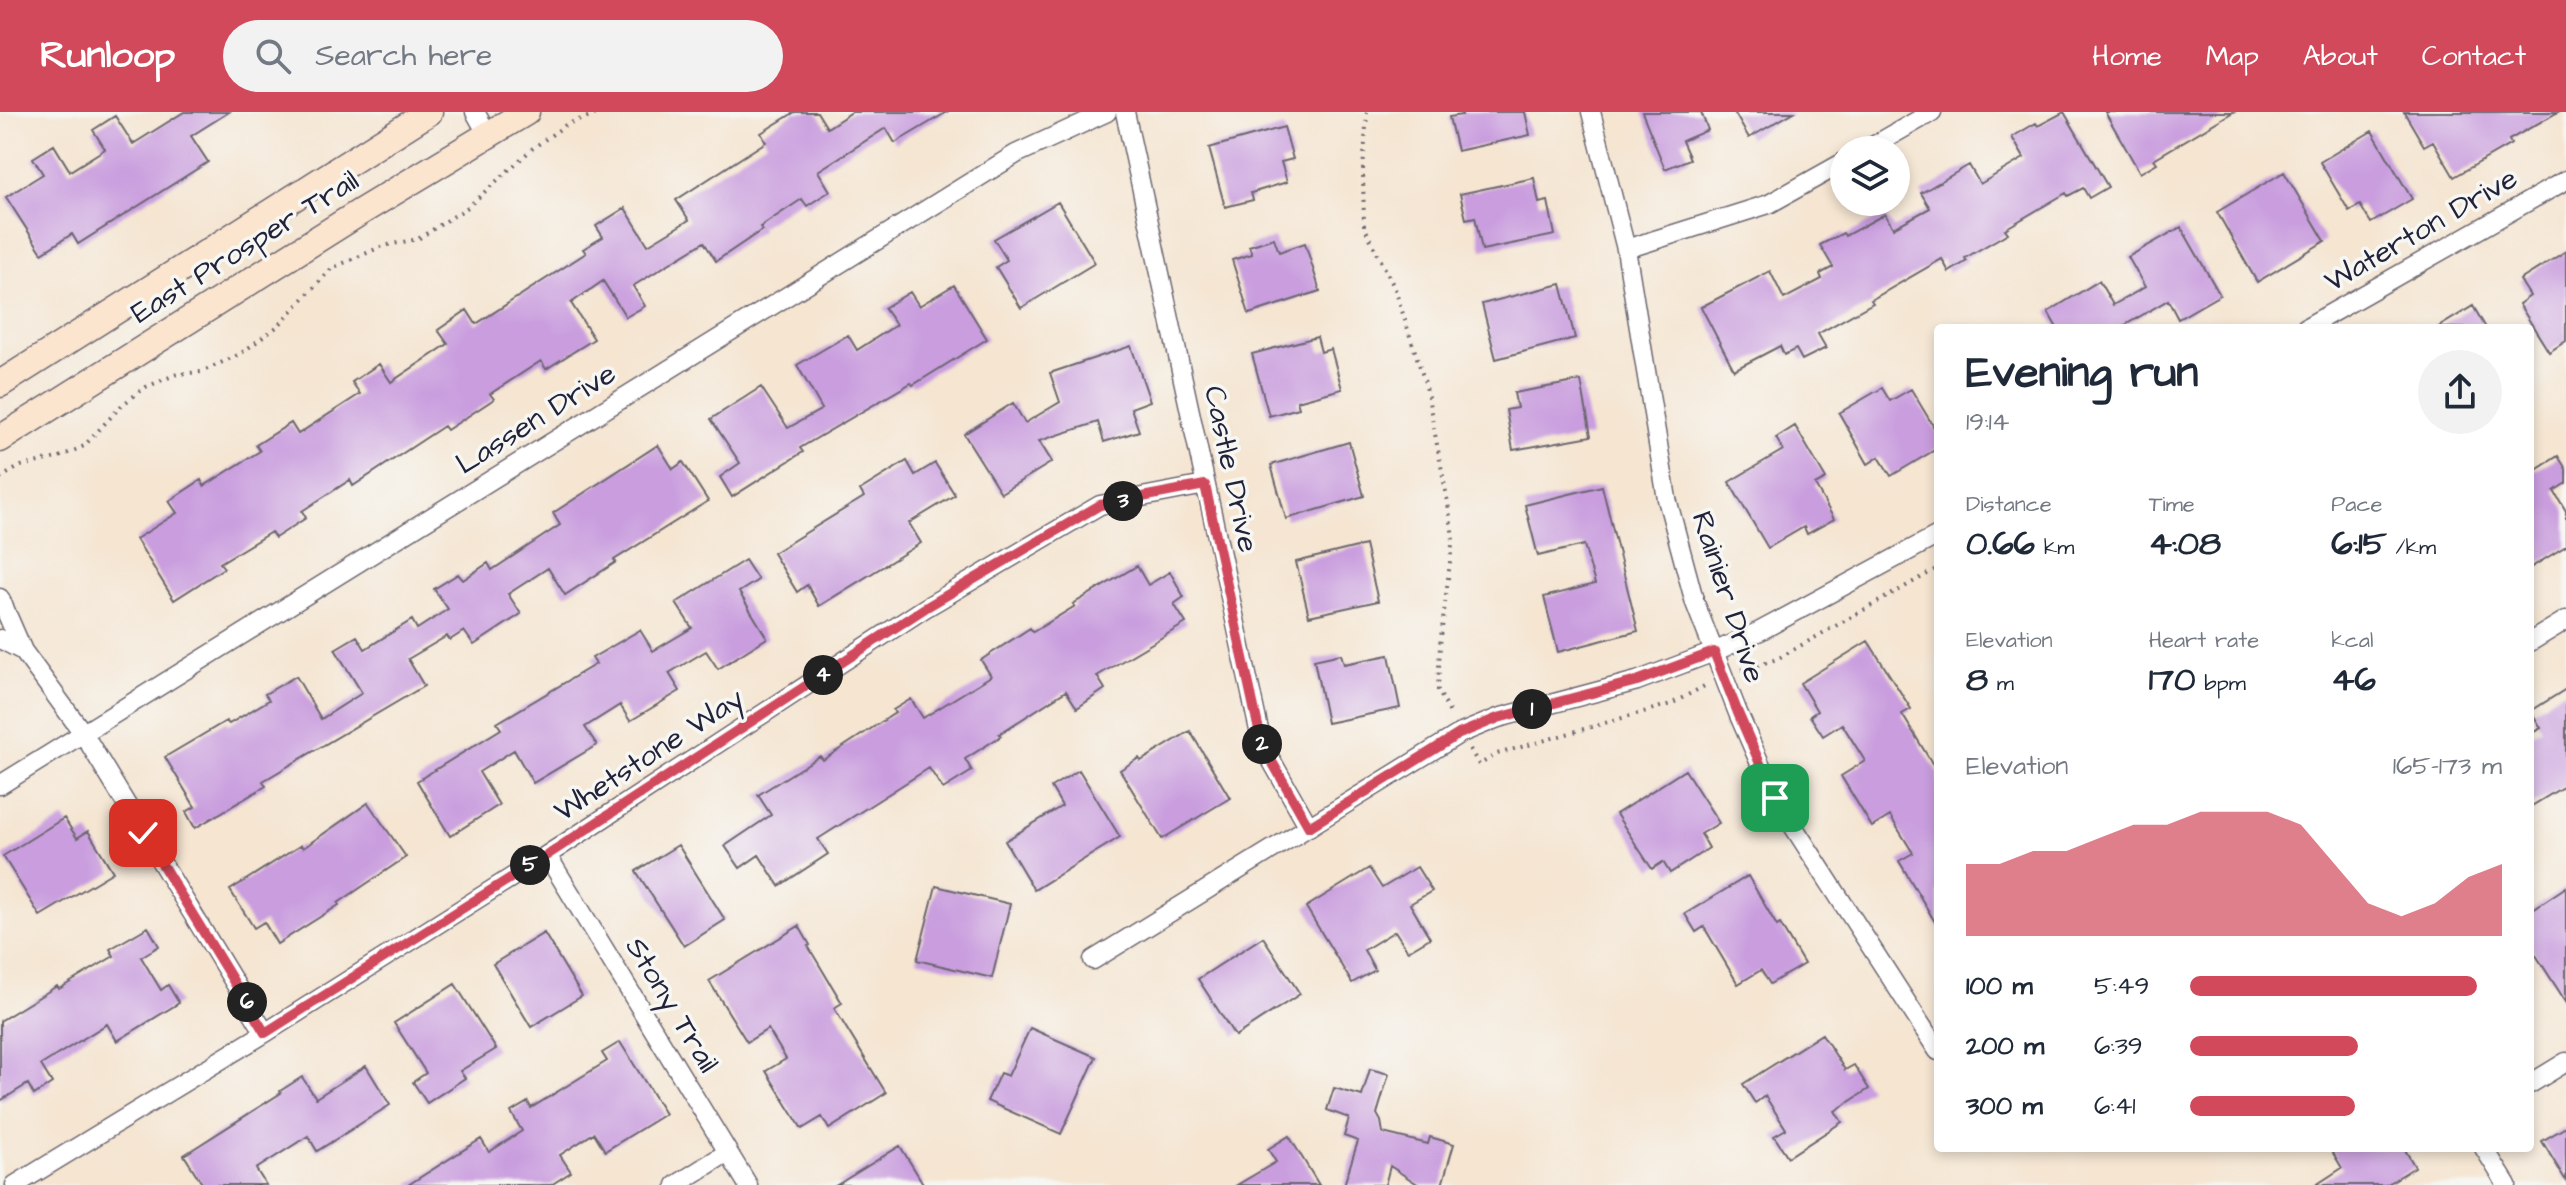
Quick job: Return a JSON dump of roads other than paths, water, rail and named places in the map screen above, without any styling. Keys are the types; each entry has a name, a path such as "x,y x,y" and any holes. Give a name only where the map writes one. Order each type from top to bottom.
{"main road":[{"name":"East Prosper Trail","path":"0,384 429,112"},
{"name":"East Prosper Trail","path":"0,439 526,112"}],"street":[{"path":"475,112 488,135"},
{"name":"Lassen Drive","path":"0,785 1016,154 1107,112"},
{"name":"Castle Drive","path":"1125,112 1262,744 1309,827"},
{"name":"Rainier Drive","path":"1591,112 1626,249 1667,499 1695,603 1775,798 1934,1045"},
{"path":"1890,136 1932,112"},
{"path":"1626,249 1769,204 1830,170"},
{"name":"Waterton Drive","path":"2312,324 2566,180"},
{"name":"Whetstone Way","path":"15,1185 265,1033 547,855 925,608 1100,505 1205,485"},
{"path":"1093,960 1426,753 1462,734 1498,718 1637,681 1714,652 1760,631 1934,537"},
{"path":"0,598 23,651 83,733 265,1033"},
{"path":"2534,640 2566,620"},
{"path":"0,639 23,651"},
{"name":"Stony Trail","path":"547,855 748,1185"},
{"path":"2534,1082 2566,1062"},
{"path":"676,1185 728,1152"},
{"path":"2486,1152 2507,1185"}]}
